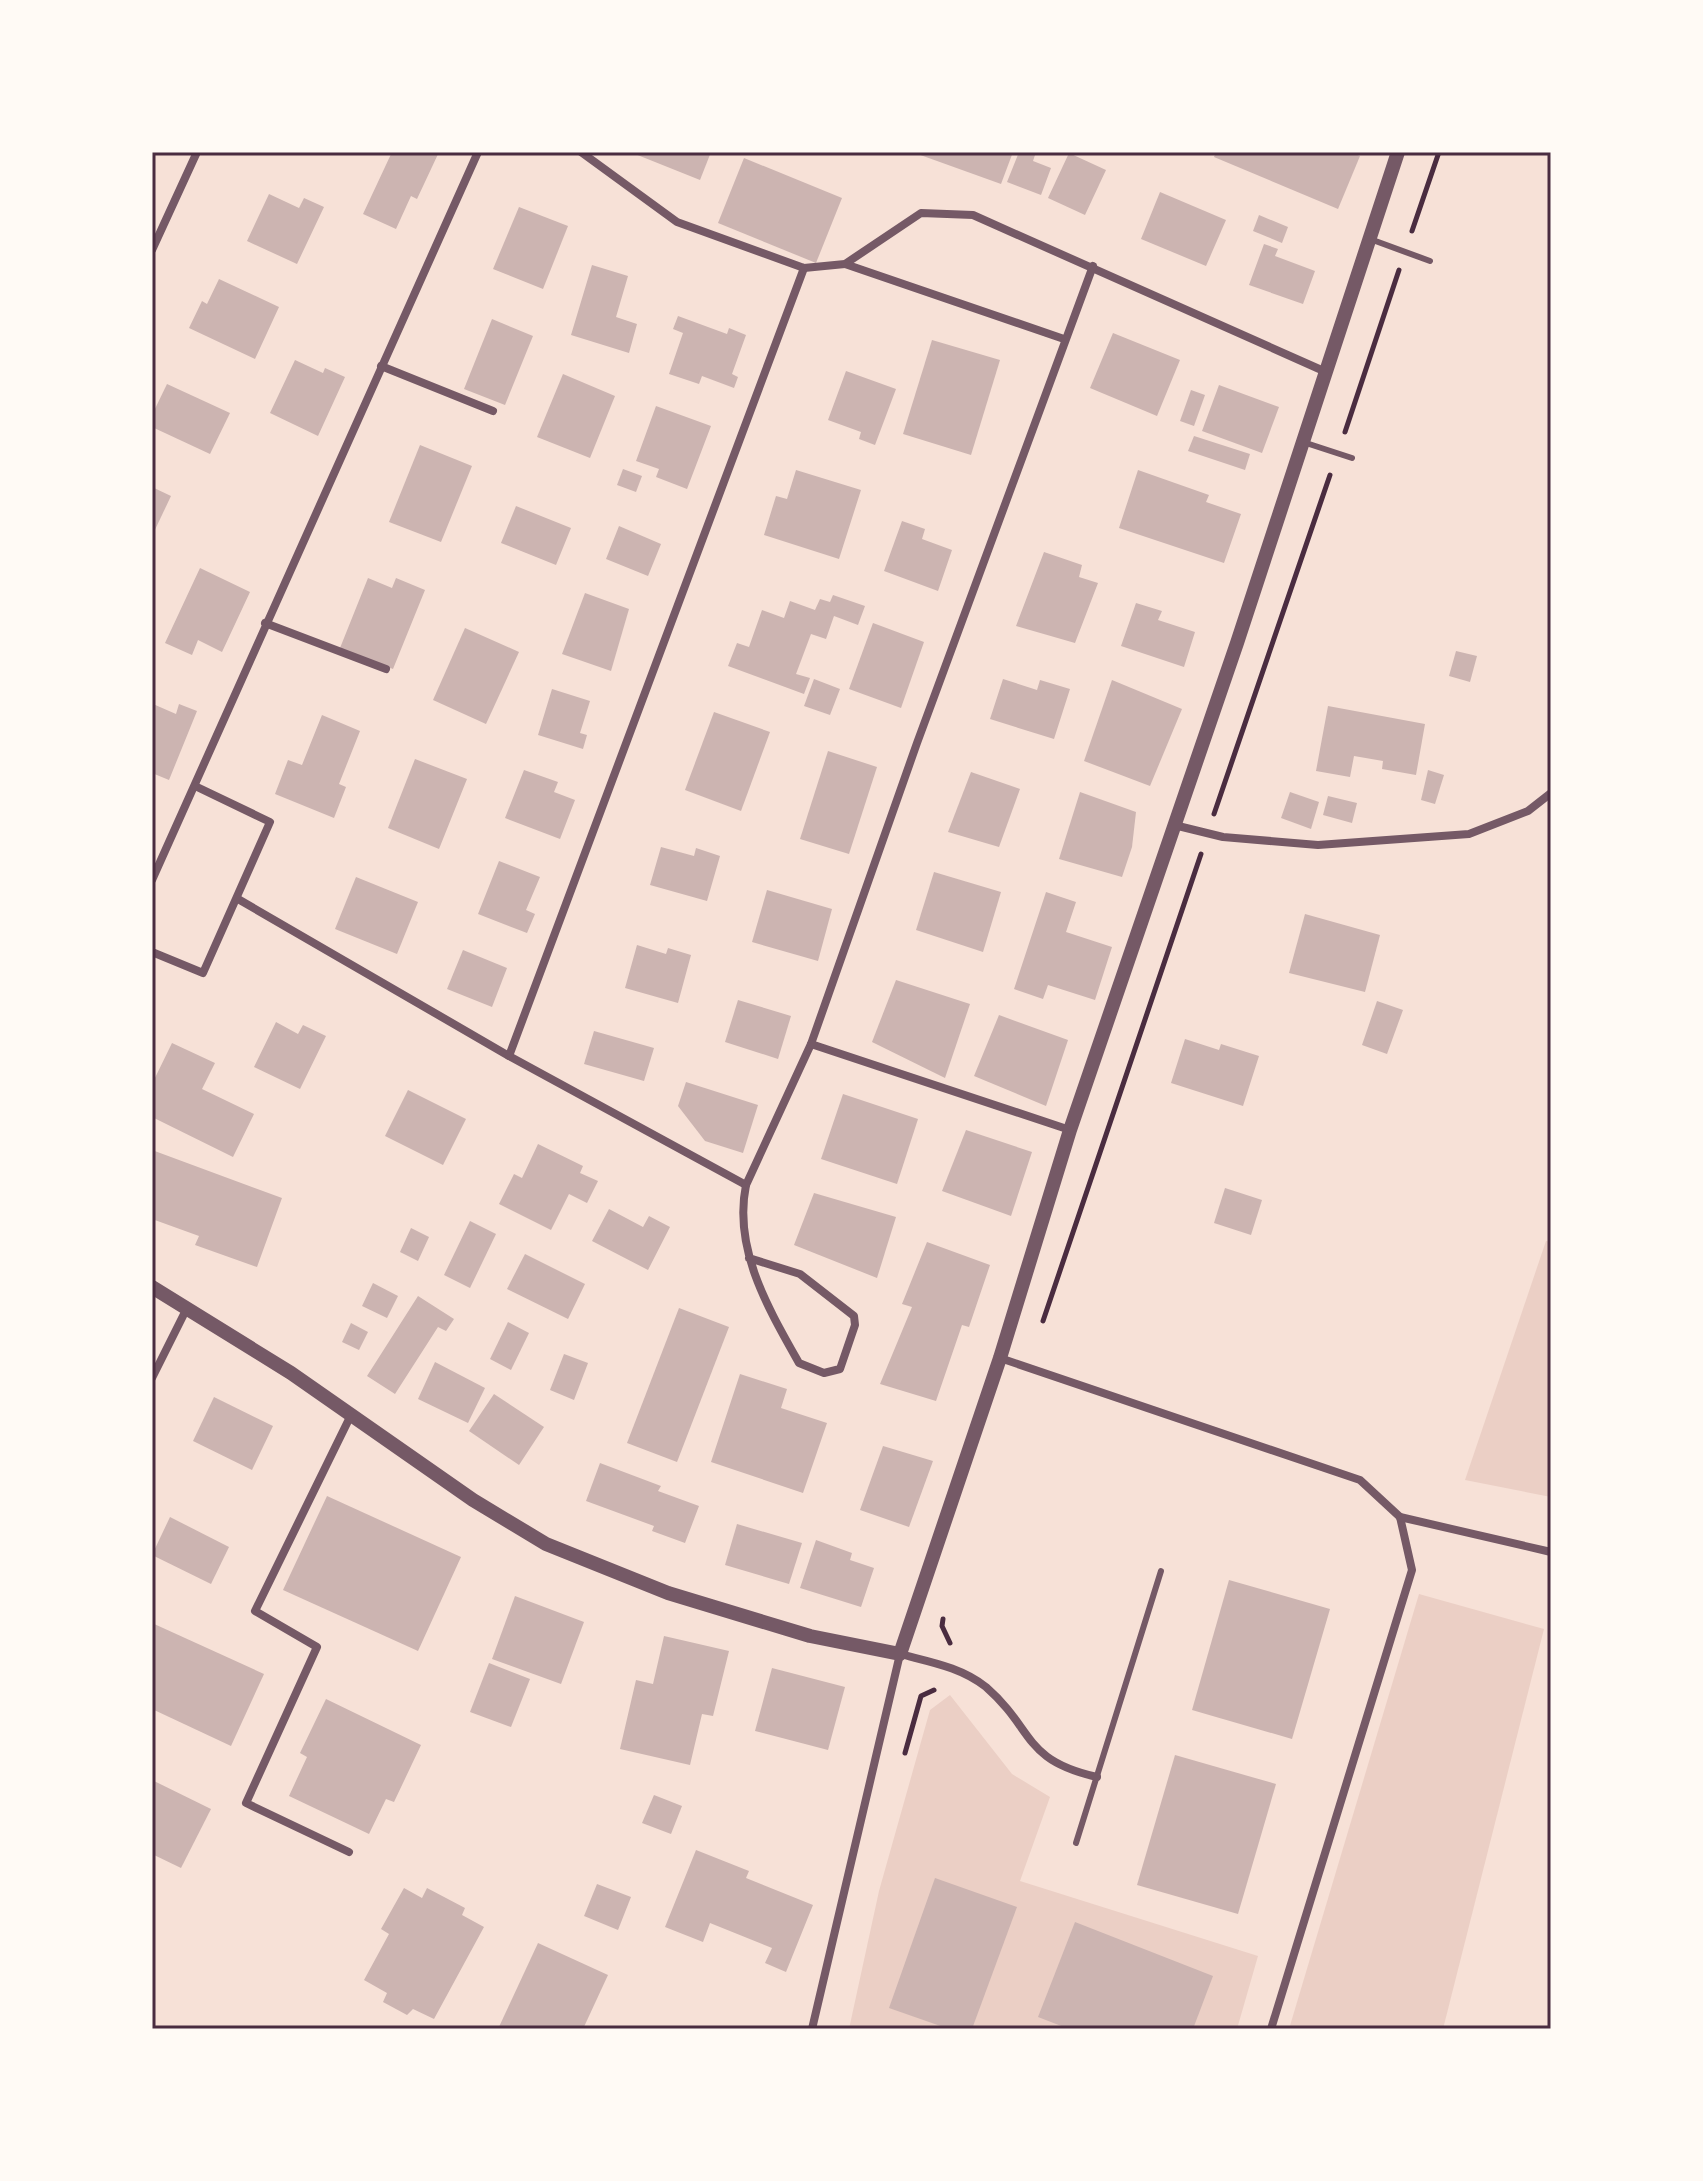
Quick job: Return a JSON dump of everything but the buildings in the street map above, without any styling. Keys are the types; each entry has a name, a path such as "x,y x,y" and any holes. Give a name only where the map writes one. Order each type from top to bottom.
{"street":[{"path":"152,250 197,152"},
{"path":"152,880 478,152"},
{"path":"581,152 677,222 804,268 845,264 1064,339"},
{"path":"812,2029 900,1654 1000,1358 1070,1130 1398,152"},
{"path":"845,264 921,213 973,215 1326,372"},
{"path":"749,1258 800,1274 854,1316 855,1325 840,1369 824,1373 799,1363 764,1301 749,1258 740,1213 746,1185 811,1044 1093,266"},
{"path":"509,1056 804,268"},
{"path":"381,366 493,411"},
{"path":"265,623 386,669"},
{"path":"152,952 203,973 270,822 195,786"},
{"path":"1174,825 1223,837 1318,845 1469,834 1528,811 1551,793"},
{"path":"238,899 509,1056 746,1185"},
{"path":"811,1044 1070,1130"},
{"path":"152,1287 351,1415 473,1500 572,1556 668,1593 810,1636 960,1670 1005,1707 1043,1757 1066,1770 1097,1777"},
{"path":"152,1378 187,1308"},
{"path":"1000,1358 1360,1480 1400,1517 1551,1552"},
{"path":"349,1852 246,1803 317,1647 255,1611 351,1415"},
{"path":"1271,2029 1412,1570 1400,1517"}],"lane":[{"path":"1370,239 1430,261"},
{"path":"1303,442 1352,458"},
{"path":"1076,1843 1161,1571"}],"path":[{"path":"1041,1328 1439,152"},
{"path":"946,1611 942,1626 950,1643 960,1648"}],"shaded area":[{"path":"1546,1241 1551,1242 1551,1497 1465,1480"},
{"path":"1419,1594 1544,1629 1443,2029 1289,2029"},
{"path":"950,1695 1012,1774 1050,1797 1020,1881 1258,1956 1237,2029 849,2029 879,1891 930,1710"}]}
